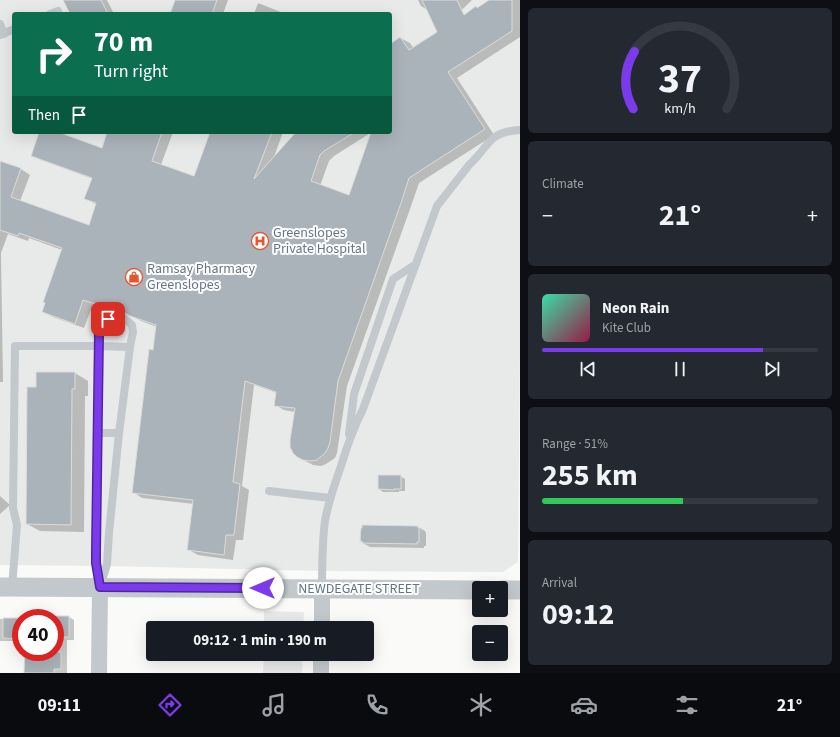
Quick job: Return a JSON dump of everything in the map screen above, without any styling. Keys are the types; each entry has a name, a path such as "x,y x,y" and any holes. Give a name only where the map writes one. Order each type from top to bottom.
{"street":[{"name":"NEWDEGATE STREET","path":"6,587 472,590"},
{"path":"99,673 100,587"},
{"path":"322,589 322,621"},
{"path":"508,590 520,590"},
{"path":"321,661 321,673"}],"lane":[{"path":"0,24 2,34 12,30"},
{"path":"322,589 324,523 330,498 358,418 363,409 437,206 492,138 505,131 520,130"},
{"path":"348,446 354,394 393,279 416,264"},
{"path":"117,315 132,325 133,332 119,433 107,564 100,587 96,563 99,333 101,323 117,315"},
{"path":"6,587 17,525 13,508 15,346 130,347"},
{"path":"97,433 119,433"},
{"path":"269,491 330,498"}],"shaded area":[{"name":"Greenslopes Private Hospital","path":"0,0 520,0 520,349 518,562 503,572 324,571 0,565"},
{"path":"264,611 304,612 303,621 264,621"},
{"path":"264,661 303,661 302,673 263,673"}],"building":[{"path":"63,0 101,0 107,12 69,12"},
{"path":"175,0 217,0 213,12 171,12"},
{"path":"422,0 457,0 464,15 476,6 477,8 489,0 512,0 512,31 448,72 485,129 409,178 338,381 330,442 325,453 317,460 311,461 303,460 297,457 290,447 295,408 274,406 276,392 245,381 233,482 240,484 234,535 226,535 224,555 187,550 193,500 132,493 149,349 153,350 156,325 130,316 119,310 114,310 83,300 75,324 42,312 45,303 43,302 62,248 19,233 18,236 0,230 0,161 21,168 11,197 89,225 96,203 84,199 92,178 31,156 38,134 64,134 102,148 106,134 161,134 152,161 194,176 209,134 271,134 254,179 294,134 352,134 320,155 311,181 349,195 370,134 392,134 392,43 400,37 409,50 437,32"},
{"path":"36,372 75,372 75,389 72,389 71,525 26,524 27,387 36,387"},
{"path":"378,475 401,475 401,489 378,489"},
{"path":"362,525 418,526 419,542 417,542 417,544 362,543 362,541 360,541"},
{"path":"64,616 69,616 69,637 64,637"},
{"path":"3,618 12,618 12,638 3,638"},
{"path":"25,661 61,661 61,669 54,669 54,673 24,673"}],"place":[{"name":"Greenslopes Private Hospital","path":"260,241"},
{"name":"Ramsay Pharmacy Greenslopes","path":"134,277"}],"route":[{"path":"108,319 101,323 99,333 96,563 100,587 263,588"}]}
